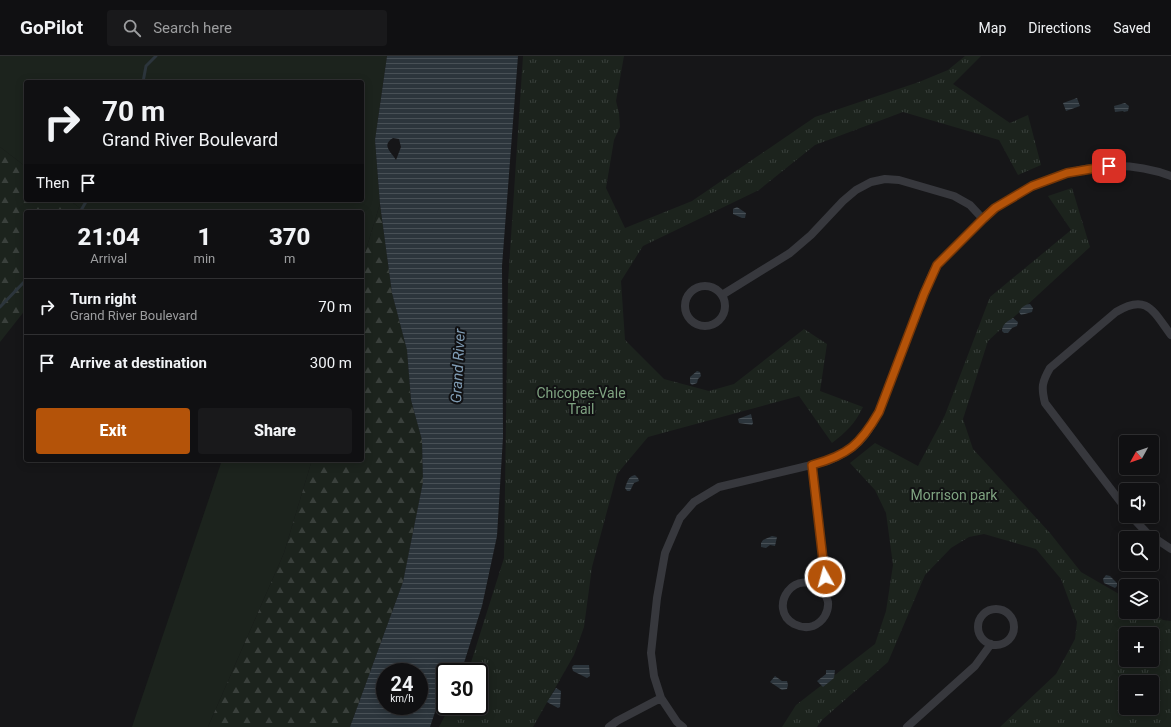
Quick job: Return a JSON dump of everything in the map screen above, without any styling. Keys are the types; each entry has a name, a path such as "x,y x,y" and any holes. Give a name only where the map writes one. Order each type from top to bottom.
{"street":[{"path":"683,727 677,722 661,698 654,676 651,653 657,598 665,553 680,518 694,502 719,487 828,460 843,454 860,441 879,412 924,294 937,265 995,208 1032,186 1067,173 1109,166 1161,172 1171,176"},
{"path":"722,295 790,252 811,235 843,201 856,190 871,182 885,179 899,180 954,196 970,205 983,219"},
{"path":"709,286 718,290 722,295 725,306 724,313 717,322 703,326 696,324 687,314 685,307 687,297 695,288 709,286"},
{"path":"1119,500 1045,403 1042,390 1044,379 1050,368 1116,312 1126,306 1136,304 1146,305 1171,335"},
{"path":"812,465 825,577 824,592 828,603 827,611 824,618 811,626 801,627 793,624 786,616 783,608 784,597 788,590 794,585 801,582 812,583 819,586 824,592"},
{"path":"1138,523 1147,533 1171,549"},
{"path":"1000,609 1008,614 1012,619 1014,625 1012,634 1009,639 1003,643 997,645 991,644 985,642 980,636 978,624 981,615 986,611 1000,609"},
{"path":"907,727 975,666 991,644"},
{"path":"609,727 617,721 661,698"}],"green space":[{"path":"0,56 387,56 375,140 380,204 364,256 364,210 82,210 72,202 364,202 364,80 24,80 24,165 0,147"},
{"name":"Chicopee-Vale Trail","path":"523,56 624,56 616,101 620,127 614,140 606,188 625,228 692,201 815,117 919,82 948,70 965,56 981,56 953,84 1010,123 1028,115 1041,165 1018,175 999,140 903,112 815,145 759,190 643,246 621,281 625,340 664,379 709,391 734,384 804,329 827,344 820,391 863,407 850,427 832,443 799,396 648,437 617,474 592,567 584,627 574,655 533,727 439,727 445,715 488,715 488,663 471,663 504,558 508,282"},
{"path":"0,147 24,165 24,202 72,202 82,210 24,210 24,312 0,342"},
{"name":"Morrison park","path":"1072,188 1090,247 988,341 963,419 973,449 1050,533 1081,572 1119,594 1119,619 1159,619 1159,618 1163,620 1171,621 1171,727 1000,727 1056,674 1075,639 1077,622 1061,579 1036,549 984,534 969,537 951,548 925,575 888,662 822,720 817,727 782,727 796,705 875,644 886,611 893,565 886,513 875,490 850,463 875,443 918,466 945,415 990,297 1071,230 1048,196"},
{"path":"380,204 392,293 407,350 411,400 422,440 423,482 403,582 350,727 208,727 284,553 311,462 364,462 364,256"},
{"path":"221,462 311,462 284,553 208,727 132,727"}],"water":[{"name":"Grand River","path":"387,56 518,56 502,266 503,437 497,536 482,606 464,663 436,663 436,709 430,727 350,727 403,582 423,482 422,440 411,400 407,350 392,293 380,204 375,140","holes":["393,138 399,139 401,147 396,160 387,146 389,141"]},
{"path":"1077,98 1080,106 1066,111 1063,103"},
{"path":"1125,103 1129,106 1128,111 1115,112 1114,106"},
{"path":"737,207 746,213 745,218 733,214 733,209"},
{"path":"1030,304 1033,308 1032,312 1021,315 1019,312 1021,309 1025,305"},
{"path":"1013,318 1018,322 1017,326 1012,328 1008,333 1004,333 1002,331 1003,326"},
{"path":"697,371 700,372 701,376 697,383 692,385 690,383 690,377"},
{"path":"751,414 752,425 739,423 738,419"},
{"path":"635,475 639,481 634,483 630,491 627,491 625,488 628,480"},
{"path":"772,536 777,537 775,546 770,545 766,548 761,547 763,540"},
{"path":"1106,575 1110,576 1117,583 1115,588 1104,583 1103,579"},
{"path":"574,665 589,665 590,676 587,678 573,671 572,667"},
{"path":"826,670 835,670 834,678 823,687 817,681 826,674"},
{"path":"775,676 782,681 787,681 787,689 782,690 770,682"},
{"path":"556,688 561,691 560,707 558,708 547,702"}],"waterway":[{"path":"143,80 146,66 156,56"},
{"path":"81,210 86,202"},
{"path":"0,307 24,282"}],"route":[{"path":"825,577 812,465 843,454 860,441 870,427 879,412 924,294 937,265 995,208 1032,186 1067,173 1109,166"}]}
